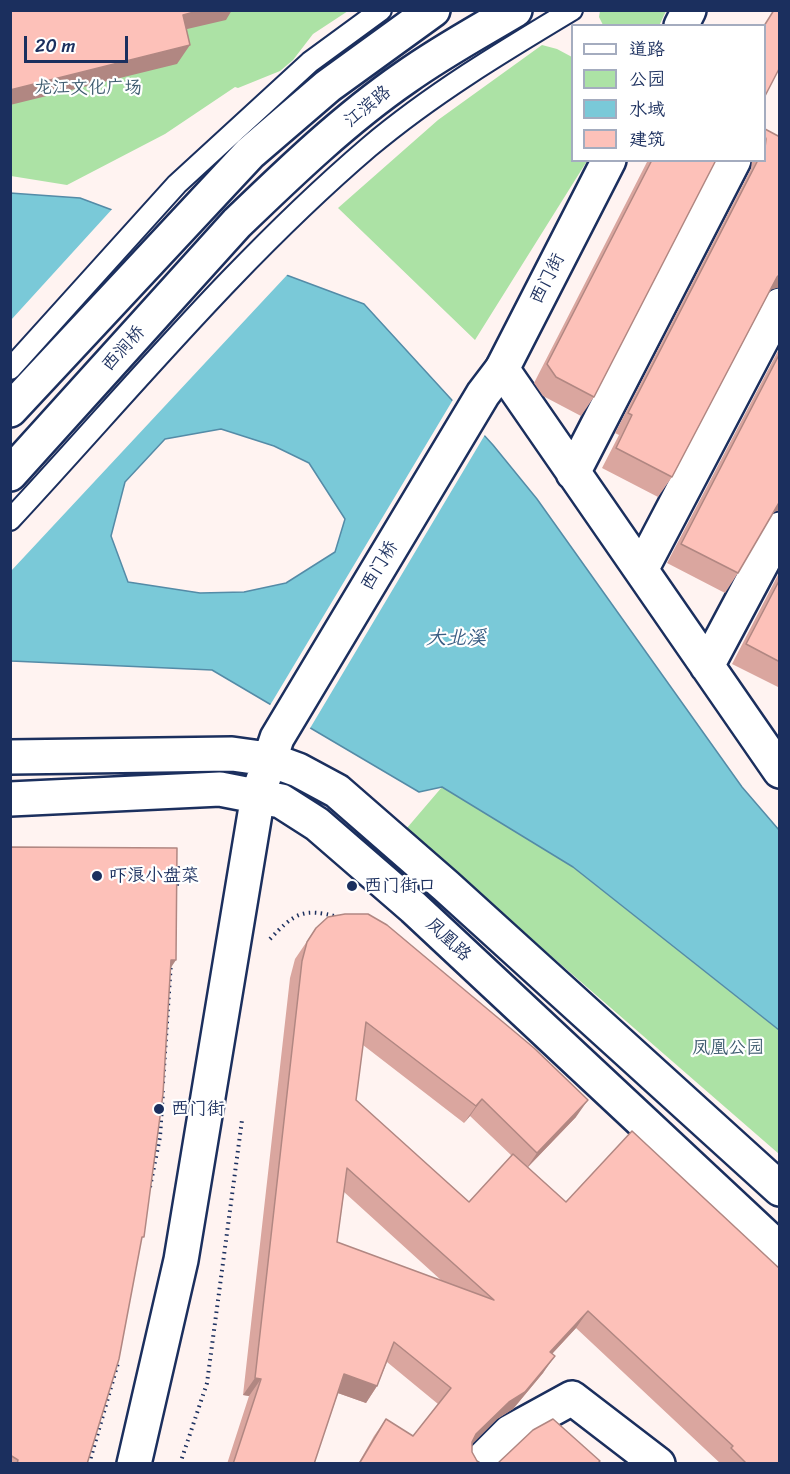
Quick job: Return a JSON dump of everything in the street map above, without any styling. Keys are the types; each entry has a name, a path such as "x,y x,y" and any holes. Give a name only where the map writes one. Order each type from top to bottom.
{"street":[{"path":"10,410 190,193 250,153 328,86 433,10"},
{"name":"江滨路","path":"237,224 354,117 405,77 515,10"},
{"path":"682,24 689,10"},
{"name":"西门街","path":"492,382 608,162"},
{"path":"573,473 733,162"},
{"name":"西涧桥","path":"10,474 237,224"},
{"path":"641,570 780,305"},
{"path":"492,382 573,473 706,666 778,762"},
{"name":"西门桥","path":"272,749 492,382"},
{"path":"706,666 780,529"},
{"path":"134,1464 181,1260 258,795 272,749"},
{"path":"10,757 232,754 272,749 298,770 337,792 446,886 780,1189"},
{"name":"凤凰路","path":"10,799 220,789 281,801 317,824 360,861 780,1250"},
{"path":"478,1464 510,1432 572,1398 651,1461"}],"lane":[{"path":"10,369 190,193 310,62 381,10"},
{"path":"10,520 266,243 370,147 483,63 572,10"}],"path":[{"path":"169,860 178,866 176,890"},
{"path":"265,944 292,916 320,912 346,920"},
{"path":"149,1195 160,1137 172,960"},
{"path":"180,1464 207,1383 243,1110"},
{"path":"90,1464 118,1359"}],"green space":[{"path":"600,10 666,11 660,24 602,24 599,17"},
{"name":"龙江文化广场","path":"10,11 348,11 313,34 293,60 280,71 238,88 235,87 165,134 67,185 11,176"},
{"path":"542,45 571,56 571,162 586,162 475,340 338,208 438,120"},
{"name":"凤凰公园","path":"442,787 573,867 779,1030 779,1154 512,922 401,835"}],"water":[{"name":"大北溪","path":"10,193 80,198 364,304 493,445 537,499 742,787 779,830 779,1030 573,867 442,787 419,792 212,670 11,661","holes":["221,429 274,446 309,463 345,519 335,552 286,583 244,592 200,593 128,582 111,536 125,482 165,439"]}],"pier":[{"path":"114,207 288,274 11,571 11,320"},
{"path":"454,398 486,433 309,730 269,707"}],"building":[{"path":"10,10 201,10 183,15 190,45 10,90"},
{"path":"774,10 780,10 780,67 766,94 766,24"},
{"path":"766,130 780,137 780,274 672,477 616,448 632,415 628,413 757,162 766,162"},
{"path":"651,162 715,162 594,397 556,377 547,364"},
{"path":"780,353 780,501 738,573 681,544"},
{"path":"780,579 780,662 746,644"},
{"path":"10,847 177,848 176,960 171,960 163,1094 144,1237 142,1237 119,1359 87,1464 17,1464 18,1460 10,1455"},
{"path":"368,914 387,925 534,1048 588,1100 537,1153 482,1099 476,1106 366,1022 356,1100 469,1202 513,1154 566,1202 632,1131 780,1269 780,1464 747,1464 731,1448 733,1446 588,1311 550,1352 555,1356 525,1392 509,1402 476,1434 472,1442 472,1452 477,1461 482,1464 359,1464 386,1419 413,1436 451,1388 394,1342 377,1386 344,1374 314,1464 233,1464 261,1379 255,1378 302,961 307,942 316,928 328,917","holes":["347,1168 494,1300 337,1242"]},
{"path":"553,1419 600,1461 597,1464 497,1464 533,1430"}],"place":[{"name":"吓浪小盘菜","path":"97,876"},
{"name":"西门街口","path":"352,886"},
{"name":"西门街","path":"159,1109"}]}
